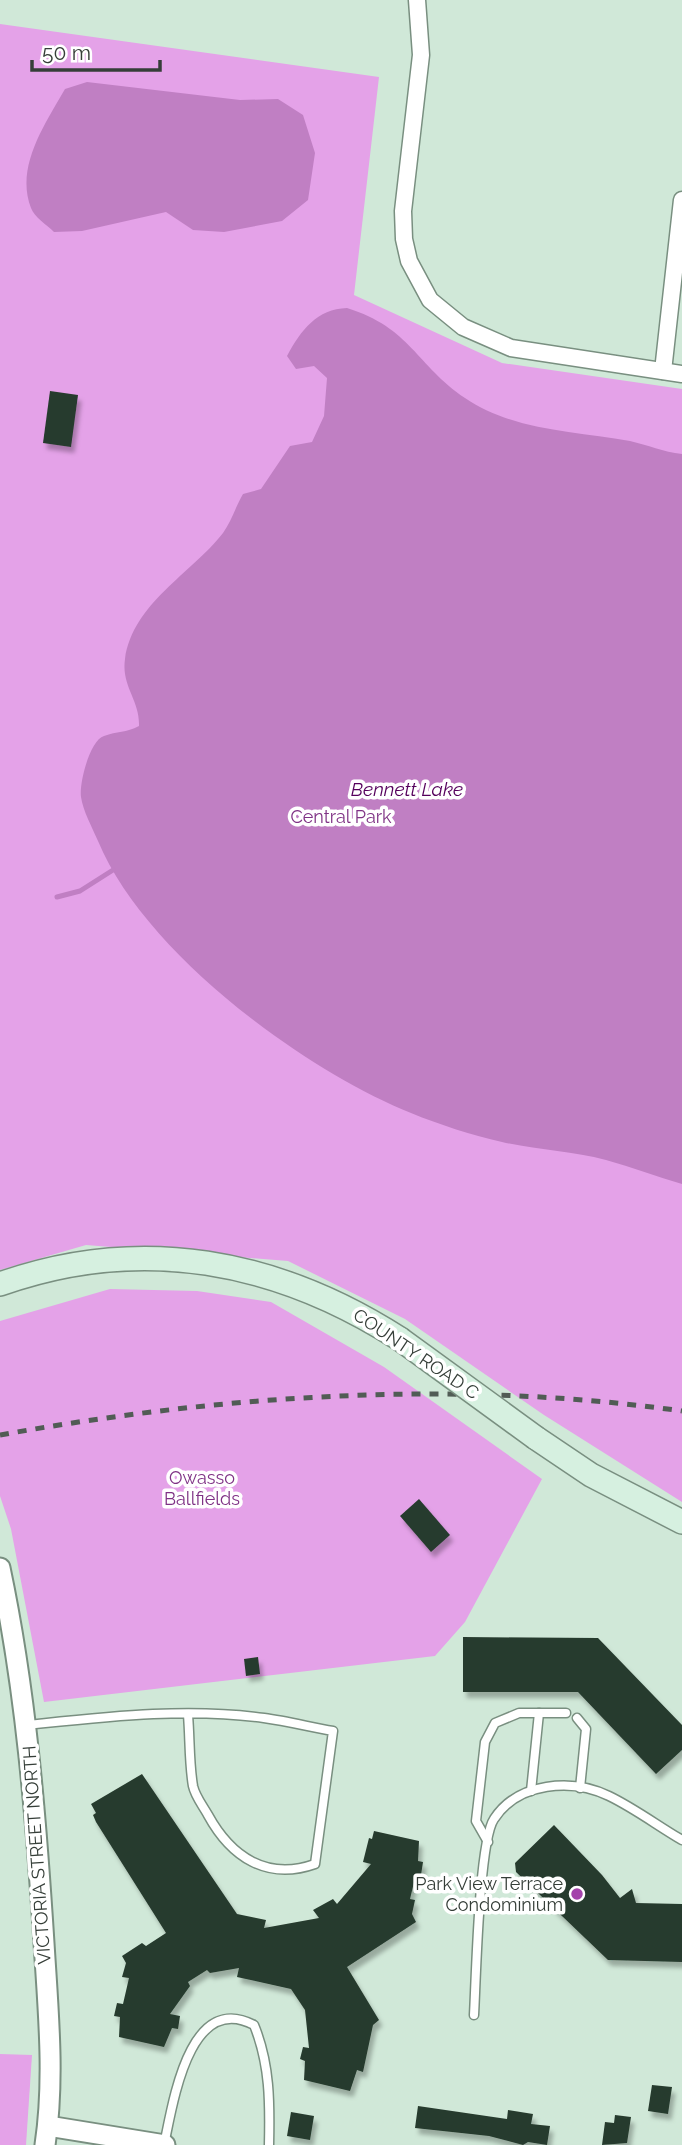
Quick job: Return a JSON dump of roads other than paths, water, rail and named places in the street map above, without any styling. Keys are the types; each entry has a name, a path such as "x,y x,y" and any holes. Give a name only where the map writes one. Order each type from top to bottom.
{"main road":[{"name":"COUNTY ROAD C","path":"0,1284 36,1272 116,1258 159,1257 200,1261 243,1270 322,1294 360,1313 400,1339 591,1475 682,1522"}],"street":[{"path":"417,0 421,55 403,211 404,239 418,282 445,314 499,344 682,374"},
{"path":"663,371 682,200"},
{"name":"VICTORIA STREET NORTH","path":"0,1568 16,1641 27,1725 49,2027 46,2136"},
{"path":"46,2136 165,2145"}],"lane":[{"path":"488,1842 477,1821 485,1742 495,1723 519,1713 566,1713"},
{"path":"531,1791 538,1713"},
{"path":"27,1725 119,1716 188,1715 262,1718 333,1731 315,1864 298,1870 281,1870 248,1862 216,1829 194,1789 188,1715"},
{"path":"577,1718 586,1729 580,1788"},
{"path":"474,2015 488,1842 493,1820 522,1793 563,1784 607,1795 682,1840"},
{"path":"165,2145 178,2077 205,2028 223,2017 242,2018 254,2025 264,2051 270,2103 269,2145"}],"water":[{"path":"87,82 240,100 278,99 303,115 315,153 308,200 282,221 224,232 193,230 166,212 82,231 54,232 31,208 27,193 29,162 41,131 65,89"},
{"name":"Bennett Lake","path":"347,308 386,326 448,385 484,409 545,428 630,441 682,454 682,1184 606,1160 515,1145 456,1129 411,1113 323,1068 276,1037 231,1002 189,964 151,924 120,883 86,813 81,797 82,782 94,745 104,736 139,726 137,708 124,669 130,639 139,621 165,590 223,533 243,494 261,489 290,446 312,442 324,416 327,378 314,366 296,369 287,356 311,323 327,312"}],"waterway":[{"path":"57,897 80,891 113,870"}],"railway":[{"path":"0,1435 169,1410 340,1396 512,1396 597,1401 682,1411"}],"place":[{"name":"Park View Terrace Condominium","path":"577,1894"}],"park label":[{"name":"Central Park","path":"341,817"},
{"name":"Owasso Ballfields","path":"202,1488"}]}
